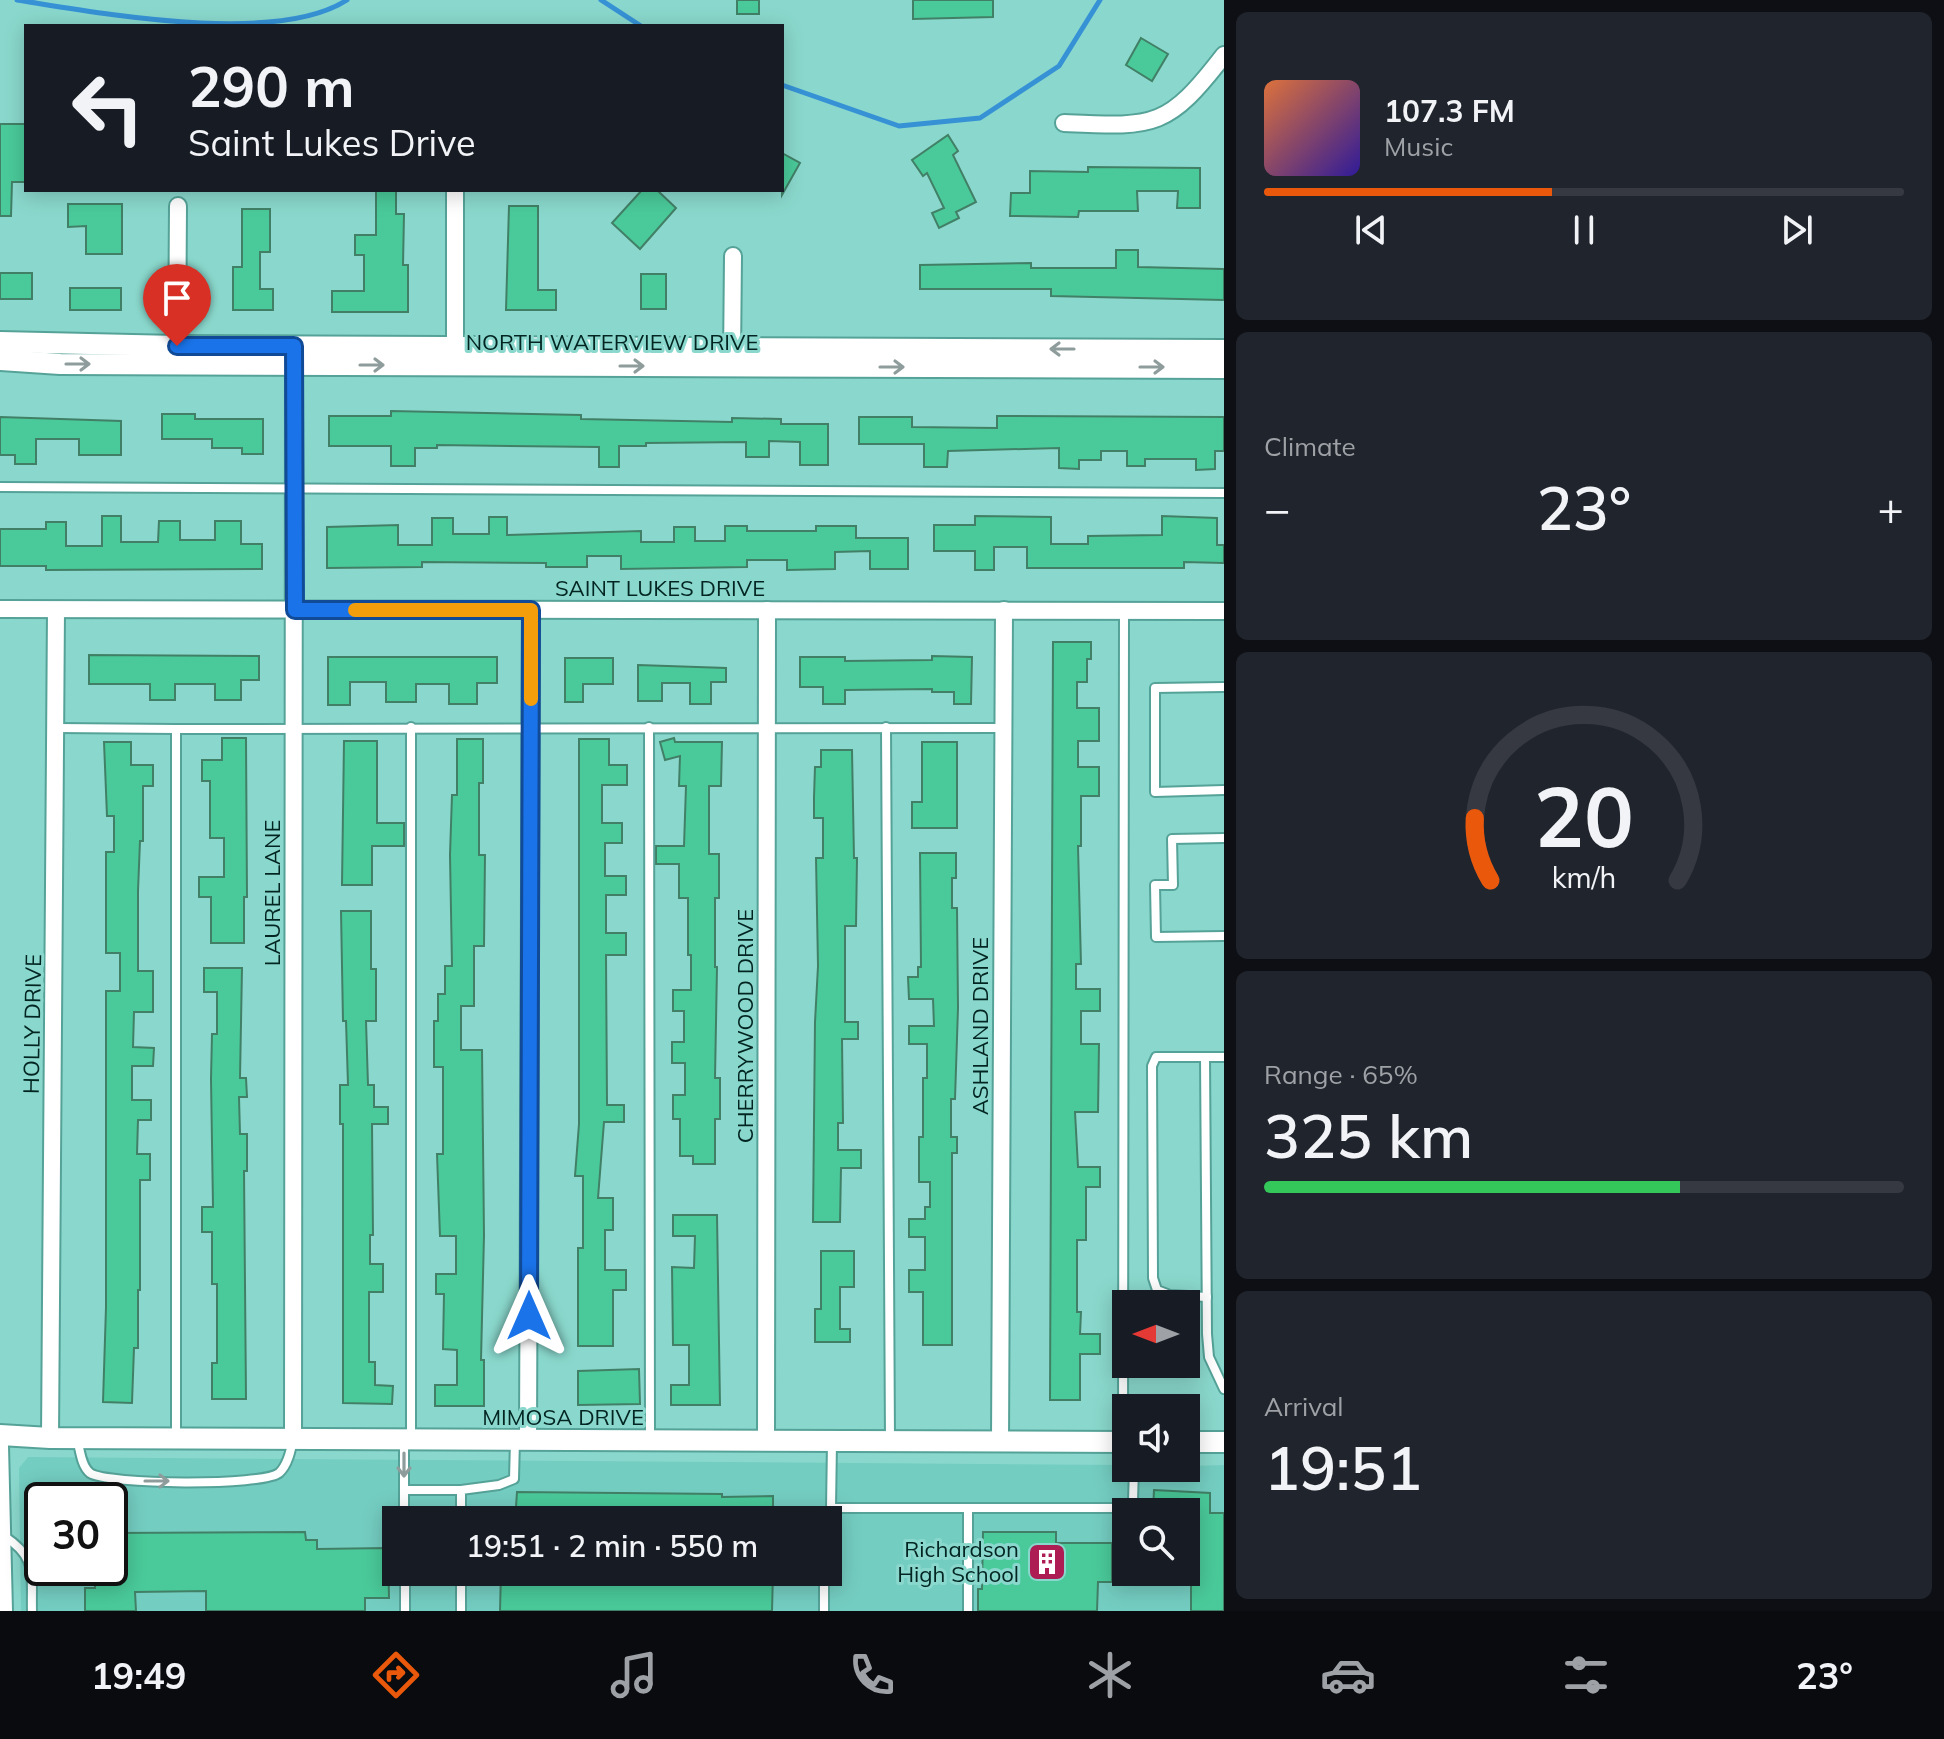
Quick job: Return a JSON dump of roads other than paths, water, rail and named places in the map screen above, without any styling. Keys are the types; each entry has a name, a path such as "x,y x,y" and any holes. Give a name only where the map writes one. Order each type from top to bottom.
{"street":[{"path":"1064,123 1142,124 1161,118 1195,92 1224,55"},
{"path":"455,192 455,356"},
{"path":"177,355 178,206"},
{"path":"732,357 733,256"},
{"name":"NORTH WATERVIEW DRIVE","path":"0,342 177,355 294,356 732,357 1224,350"},
{"name":"NORTH WATERVIEW DRIVE","path":"0,360 60,364 177,355"},
{"name":"LAUREL LANE","path":"293,1439 294,356"},
{"name":"NORTH WATERVIEW DRIVE","path":"732,357 1224,368"},
{"name":"SAINT LUKES DRIVE","path":"0,609 1224,611"},
{"name":"HOLLY DRIVE","path":"50,1438 56,610"},
{"path":"522,1440 531,610"},
{"name":"CHERRYWOOD DRIVE","path":"766,1442 767,610"},
{"name":"ASHLAND DRIVE","path":"1000,1442 1004,610"},
{"name":"MIMOSA DRIVE","path":"0,1435 50,1438 1112,1442"},
{"path":"1200,1442 1224,1442"},
{"path":"0,1446 4,1611"}],"lane":[{"path":"0,487 1224,493"},
{"path":"1124,610 1124,1394"},
{"path":"1224,687 1155,688 1155,792 1224,790"},
{"path":"404,1506 407,1440 411,727"},
{"path":"649,727 650,1441"},
{"path":"886,727 890,1442"},
{"path":"57,728 1003,728"},
{"path":"176,729 176,1438"},
{"path":"1224,838 1172,839 1173,885 1155,885 1155,898 1156,937 1224,936"},
{"path":"1207,1297 1170,1295 1157,1290 1153,1278 1152,1066 1156,1057 1224,1057"},
{"path":"1205,1057 1209,1357 1224,1389"},
{"path":"77,1438 83,1463 89,1473 116,1481 245,1481 273,1476 280,1472 289,1457 293,1439"},
{"path":"404,1490 461,1490 499,1485 514,1479 522,1440"},
{"path":"831,1506 832,1442"},
{"path":"842,1508 1122,1508 1133,1501 1134,1482"},
{"path":"461,1490 461,1506"},
{"path":"968,1510 968,1611"},
{"path":"2,1534 22,1548 31,1567 32,1611"},
{"path":"405,1586 405,1611"},
{"path":"461,1586 461,1611"},
{"path":"824,1586 824,1611"}],"waterway":[{"path":"17,0 139,18 233,24 316,14 347,0"},
{"path":"601,0 638,24"},
{"path":"784,86 899,126 980,118 1059,66 1100,0"}],"place":[{"name":"Richardson High School","path":"1047,1562"}]}
